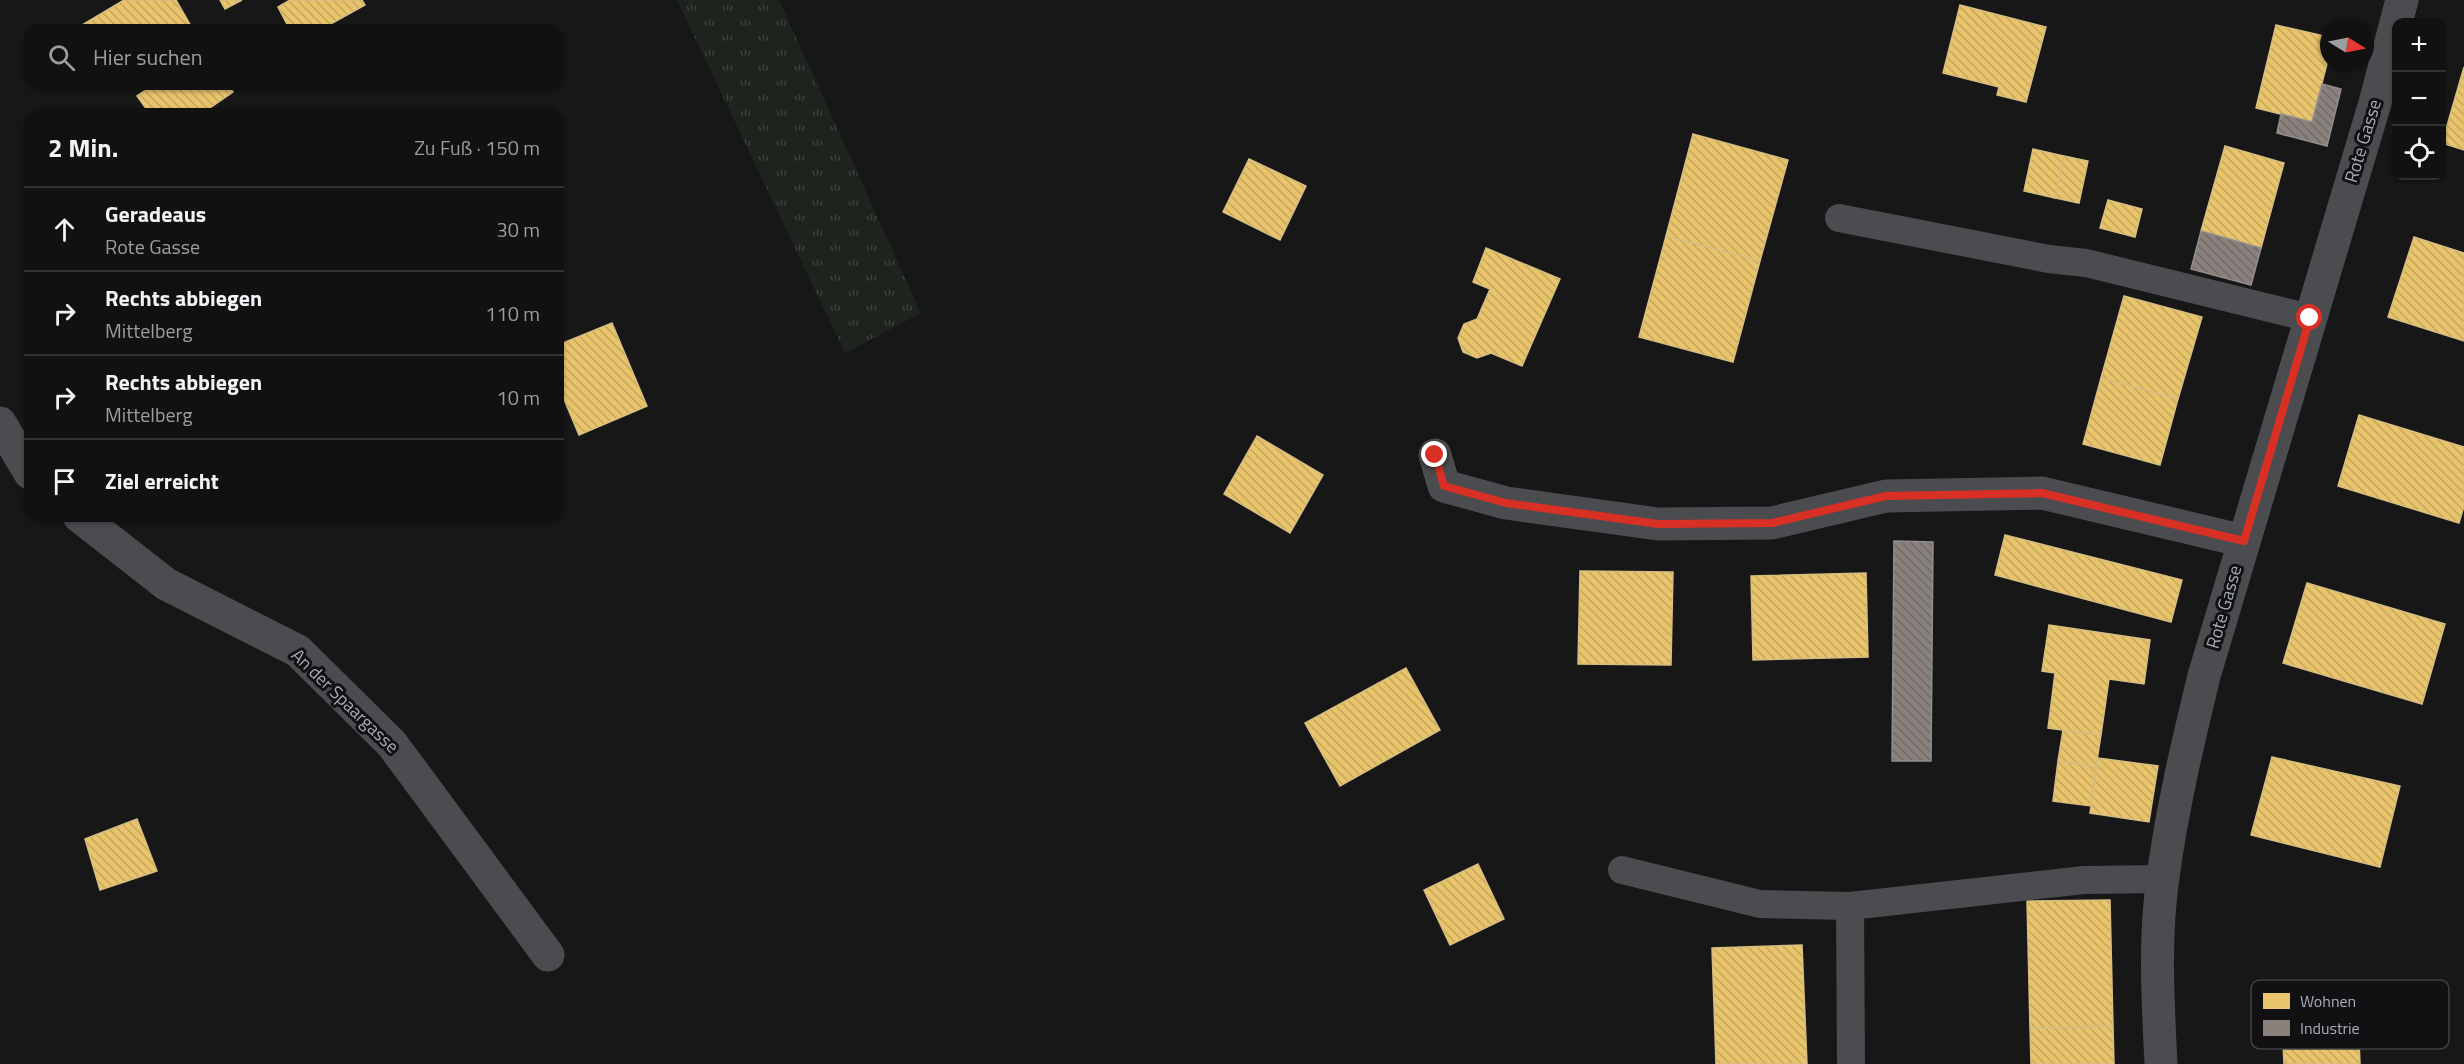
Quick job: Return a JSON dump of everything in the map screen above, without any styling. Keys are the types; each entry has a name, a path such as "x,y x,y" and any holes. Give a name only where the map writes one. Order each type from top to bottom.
{"street":[{"name":"Rote Gasse","path":"2161,1064 2157,972 2162,879 2180,771 2204,676 2375,103 2402,0"},
{"path":"0,423 24,464"},
{"path":"1435,455 1444,486 1506,503 1658,524 1772,523 1886,496 2042,493 2244,541"},
{"name":"An der Spaargasse","path":"87,522 166,584 298,651 392,744 548,955"}],"lane":[{"path":"1839,218 2049,259 2086,263 2310,318"},
{"path":"1622,870 1760,904 1850,906 2084,880 2162,879"},
{"path":"1850,906 1851,1064"}],"green space":[{"path":"677,0 779,0 921,313 845,353"}],"building: Wohnen":[{"path":"124,0 176,0 190,24 84,24"},
{"path":"220,0 242,0 225,9"},
{"path":"290,0 362,0 365,5 331,24 287,24 278,7"},
{"path":"1960,5 2046,27 2026,102 1997,95 1999,87 1943,73"},
{"path":"2276,25 2320,35 2320,72 2325,72 2312,122 2256,108"},
{"path":"2464,67 2464,150 2446,144 2446,129"},
{"path":"146,90 232,90 233,92 210,108 146,108 137,96"},
{"path":"1693,134 1788,160 1760,261 1666,236"},
{"path":"2225,146 2284,163 2261,248 2201,231"},
{"path":"2033,149 2064,156 2055,198 2024,191"},
{"path":"2064,156 2088,161 2079,203 2055,198"},
{"path":"1249,159 1306,186 1280,240 1223,212"},
{"path":"2108,200 2142,209 2135,237 2100,228"},
{"path":"1666,236 1760,261 1733,362 1639,337"},
{"path":"2414,237 2464,253 2464,341 2388,317"},
{"path":"1486,248 1560,279 1522,366 1491,353 1477,358 1463,352 1458,338 1464,324 1477,319 1490,289 1473,282"},
{"path":"2124,296 2202,317 2178,399 2101,378"},
{"path":"612,323 647,406 579,435 564,399 564,343"},
{"path":"2101,378 2178,399 2160,465 2083,444"},
{"path":"2359,415 2464,447 2464,506 2459,523 2338,486"},
{"path":"1257,436 1323,475 1290,533 1224,494"},
{"path":"2005,535 2182,580 2171,622 1995,575"},
{"path":"1580,571 1673,572 1671,665 1578,664"},
{"path":"1866,573 1868,657 1753,660 1751,576"},
{"path":"2307,583 2445,624 2422,704 2283,663"},
{"path":"2049,625 2150,640 2144,684 2109,679 2101,735 2048,728 2055,673 2042,671"},
{"path":"1406,668 1440,730 1340,786 1305,723"},
{"path":"2063,730 2101,735 2096,767 2058,761"},
{"path":"2272,757 2400,786 2380,867 2251,835"},
{"path":"2098,758 2158,766 2149,822 2090,813"},
{"path":"2058,761 2096,767 2091,806 2053,801"},
{"path":"137,819 157,871 100,890 85,839"},
{"path":"1478,864 1504,919 1450,945 1424,890"},
{"path":"2110,900 2113,1026 2030,1028 2027,901"},
{"path":"1802,945 1807,1064 1716,1064 1712,948"},
{"path":"2113,1026 2114,1064 2031,1064 2030,1028"},
{"path":"2283,1049 2359,1049 2360,1064 2284,1064"}],"building: Industrie":[{"path":"2322,84 2341,89 2327,146 2277,133 2281,114 2312,122"},
{"path":"2201,231 2261,248 2251,285 2191,269"},
{"path":"1894,541 1933,542 1931,761 1892,761"}],"route":[{"path":"1435,455 1444,486 1506,503 1658,524 1772,523 1886,496 2042,493 2244,541 2310,318"}]}
